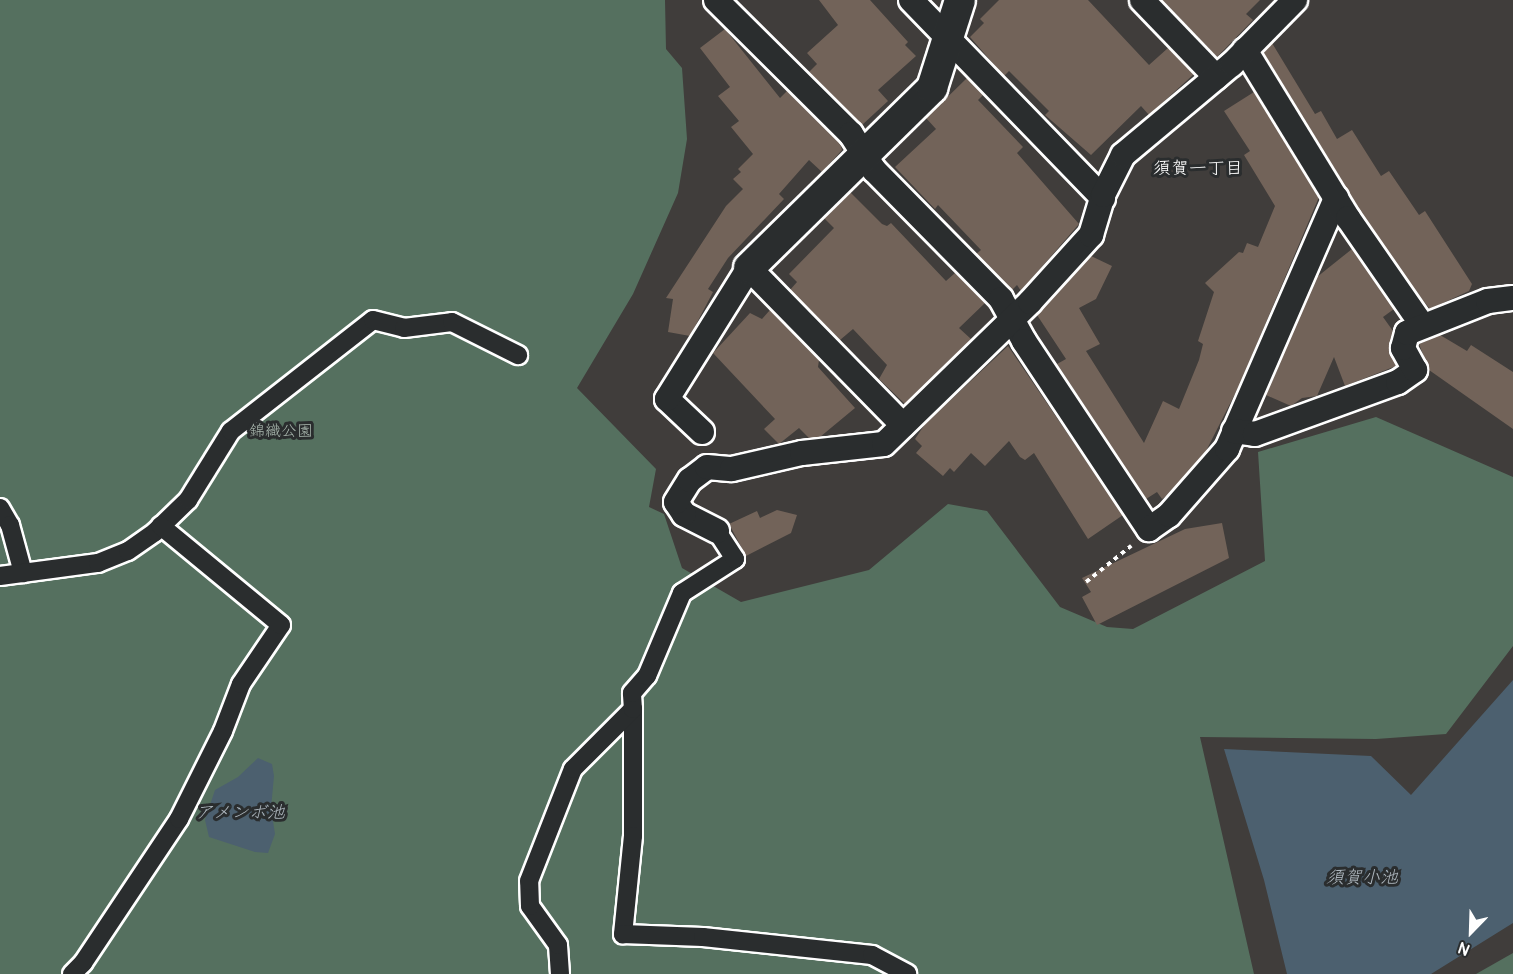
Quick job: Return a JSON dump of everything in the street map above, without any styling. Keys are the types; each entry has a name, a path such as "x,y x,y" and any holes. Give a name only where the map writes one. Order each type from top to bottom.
{"street":[{"path":"716,0 851,134 874,171 1001,299 1149,529 1168,515 1208,474 1234,431 1336,198"},
{"path":"911,0 947,40 1102,198"},
{"path":"702,432 667,399 749,268 863,153 932,88 960,0"},
{"path":"1142,0 1216,77"},
{"path":"907,974 872,955 703,937 623,934 633,836 636,772 632,693 646,676 682,593 735,559 717,531 684,514 676,502 681,490 707,467 732,469 802,453 884,444 1012,319 1091,235 1102,198 1123,155 1216,77 1295,0"},
{"path":"1245,50 1336,198 1422,325"},
{"path":"749,268 903,426"},
{"path":"1234,431 1255,434 1398,382 1415,370 1403,348 1407,333 1422,325 1488,301 1513,298"},
{"path":"0,576 98,563 128,551 161,526 188,500 231,431 373,320 404,328 452,322 518,355"},
{"path":"2,519 23,573"},
{"path":"72,974 83,963 179,819 223,731 240,684 281,625 161,526"},
{"path":"560,974 558,945 530,906 529,881 573,769 633,709"}],"path":[{"path":"1086,582 1149,529"}],"green space":[{"name":"錦織公園","path":"0,0 665,0 666,49 682,68 687,139 678,193 633,294 577,388 656,469 649,507 664,514 682,568 741,602 869,570 948,504 987,511 1060,607 1107,627 1133,629 1265,561 1258,452 1376,417 1513,477 1513,646 1446,734 1376,739 1200,737 1254,974 0,974"},
{"path":"1513,953 1513,974 1476,974"}],"water":[{"name":"須賀小池","path":"1513,680 1513,923 1431,974 1287,974 1264,880 1224,749 1371,756 1411,795"},
{"name":"アメンボ池","path":"258,758 272,764 274,776 271,808 275,834 268,853 255,852 209,837 205,820 215,790 238,777"}],"building":[{"path":"819,0 870,0 908,42 905,45 916,56 878,90 888,101 862,125 809,72 817,64 807,53 838,25"},
{"path":"999,0 1088,0 1149,65 1168,48 1194,74 1149,115 1141,106 1091,155 1045,115 1049,111 1009,71 1004,76 970,37 984,23 980,19"},
{"path":"1162,0 1260,0 1246,14 1253,20 1217,57"},
{"path":"725,29 780,98 787,91 840,143 842,150 822,172 809,160 779,194 784,199 728,258 708,289 713,292 690,336 668,332 673,299 666,298 726,206 743,189 733,179 741,172 738,169 753,154 731,127 739,121 718,96 730,87 700,48"},
{"path":"1272,43 1315,114 1321,111 1337,139 1352,130 1381,176 1389,171 1419,215 1425,211 1472,284 1469,291 1430,309 1417,293 1355,203 1263,53"},
{"path":"967,78 983,95 978,100 1023,147 1017,153 1079,224 1021,291 1017,285 1012,290 976,254 981,250 938,205 935,209 895,167 936,129 926,118"},
{"path":"1254,92 1319,197 1240,384 1206,451 1169,494 1162,499 1157,492 1146,499 1057,364 1066,359 1037,315 1091,256 1112,266 1096,299 1079,308 1100,344 1086,351 1144,443 1163,401 1179,409 1199,360 1203,344 1198,341 1214,292 1205,283 1239,252 1243,253 1247,243 1258,247 1275,206 1244,155 1250,151 1224,111"},
{"path":"850,192 882,224 887,226 891,223 946,281 955,273 985,303 959,328 971,339 905,404 879,379 887,365 853,329 840,340 790,290 797,282 789,274 834,228 824,218"},
{"path":"1352,249 1394,309 1383,317 1393,331 1389,345 1396,366 1345,386 1334,357 1317,396 1302,398 1291,406 1266,395 1317,277"},
{"path":"770,310 819,360 818,367 855,408 820,437 809,438 799,428 779,444 764,429 775,419 713,353 750,313 762,319"},
{"path":"1440,335 1467,351 1471,345 1513,372 1513,429 1429,370 1419,344"},
{"path":"1008,346 1123,515 1088,539 1034,453 1025,460 1020,457 1009,441 985,466 971,453 954,472 950,468 943,476 916,453 922,446 915,439 925,424"},
{"path":"777,510 797,515 791,533 746,556 729,524 757,511 760,518"},
{"path":"1222,523 1229,558 1097,625 1082,597 1091,592 1082,578 1185,529"}],"district":[{"name":"須賀一丁目","path":"1198,169"}]}
